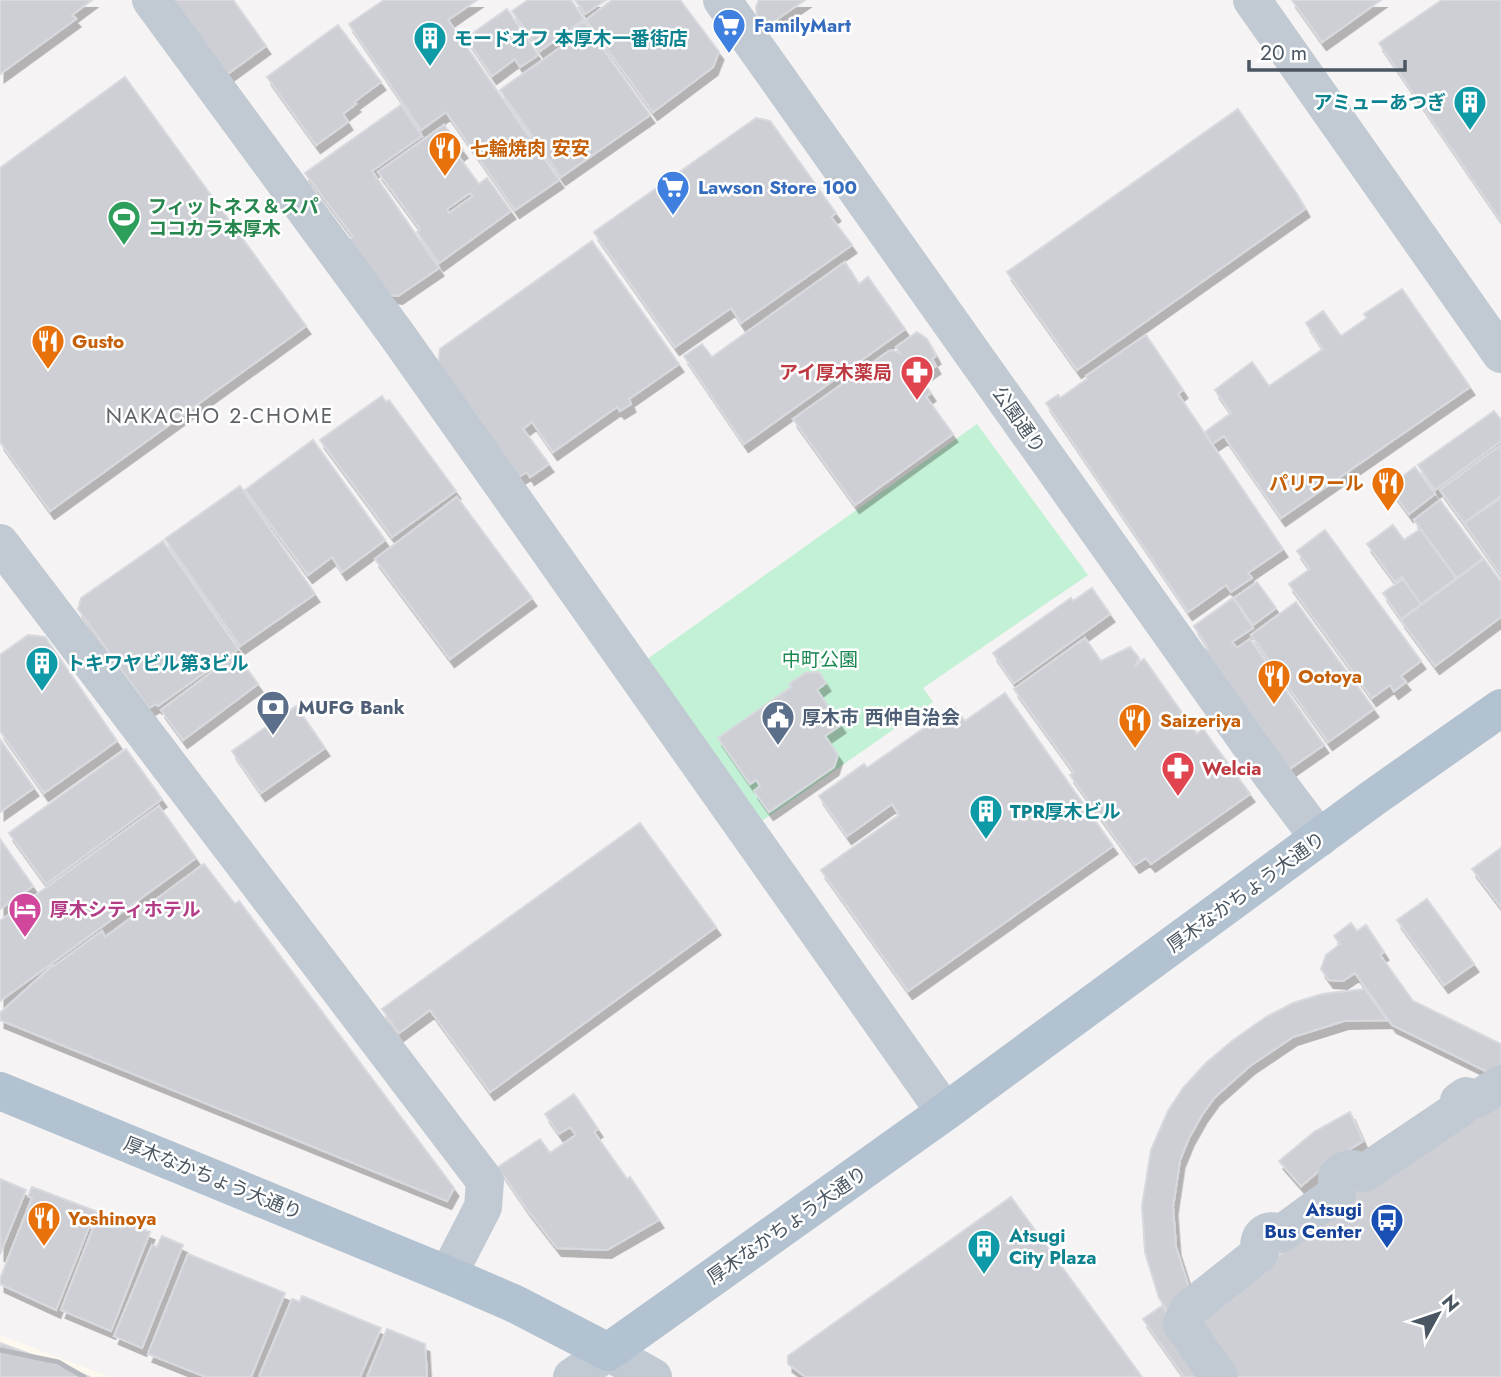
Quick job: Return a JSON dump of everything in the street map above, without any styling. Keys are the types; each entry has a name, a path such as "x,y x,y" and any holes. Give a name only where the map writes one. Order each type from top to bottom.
{"main road":[{"name":"厚木なかちょう大通り","path":"0,1091 513,1303 608,1352 946,1112 1501,708"}],"street":[{"path":"151,0 421,369 946,1112"},
{"name":"公園通り","path":"722,0 1270,773 1319,838"},
{"path":"1252,0 1501,354"},
{"path":"0,543 485,1181 483,1206 447,1275"},
{"path":"1219,1377 1182,1324 1188,1310 1260,1253 1260,1237 1268,1231 1282,1234 1337,1193 1336,1176 1345,1168 1355,1168 1364,1173 1459,1109 1459,1101 1466,1096 1477,1100 1501,1084"},
{"path":"572,1377 608,1352 653,1377"}],"shaded area":[{"path":"0,1335 110,1377 0,1377"}],"green space":[{"name":"中町公園","path":"977,424 1088,575 923,688 933,702 762,821 646,660"}],"building":[{"path":"0,0 92,0 72,15 76,19 0,74"},
{"path":"171,0 233,0 266,46 226,75"},
{"name":"モードオフ 本厚木一番街店","path":"384,0 477,0 448,20 559,180 515,210 446,112 421,130 349,24"},
{"path":"528,0 571,0 584,19 540,51 512,11"},
{"path":"575,0 606,0 585,14"},
{"path":"612,0 680,0 719,52 713,67 653,112 586,20"},
{"path":"759,0 805,0 770,24 761,21 757,16 756,7"},
{"path":"1292,0 1381,0 1322,42"},
{"name":"アミューあつぎ","path":"1442,0 1501,0 1501,221 1379,43"},
{"path":"507,9 538,55 520,67 515,59 492,76 466,38"},
{"path":"584,22 650,115 561,177 500,90 574,38 570,32"},
{"path":"338,25 381,82 343,114 348,122 316,145 267,77"},
{"name":"フィットネス＆スパ ココカラ本厚木","path":"125,77 306,326 50,511 0,442 0,168"},
{"path":"401,105 422,136 372,171 439,268 398,296 380,294 345,243 353,237 305,173"},
{"path":"1238,109 1305,209 1077,370 1007,272"},
{"path":"756,118 770,121 836,213 831,217 852,245 741,323 731,308 675,347 594,232"},
{"path":"444,125 463,150 447,162 449,164 459,157 479,184 487,178 511,211 439,263 417,232 420,229 378,172","holes":["470,193 473,196 449,213 447,209"]},
{"path":"592,241 679,364 629,399 631,404 620,411 617,407 553,452 532,422 523,429 549,464 530,477 527,472 517,478 438,366 440,349"},
{"path":"845,262 859,284 868,277 905,329 744,444 684,356 702,344 712,357"},
{"path":"1402,289 1470,387 1281,518 1224,436 1212,444 1205,432 1231,413 1215,390 1252,362 1269,386 1323,349 1306,323 1323,311 1341,336 1367,318 1364,314"},
{"path":"917,332 927,339 936,356 932,359 936,366 920,377 931,393 926,397 953,434 855,505 793,419 889,351 900,353 896,347"},
{"path":"1146,335 1183,390 1178,394 1283,549 1248,573 1252,578 1231,592 1226,585 1188,612 1046,403 1058,395 1060,398 1087,379 1086,376"},
{"path":"382,396 386,402 389,400 456,491 392,537 320,440"},
{"path":"1494,411 1501,420 1501,441 1435,490 1418,465"},
{"path":"313,440 385,540 342,572 332,557 308,575 245,490"},
{"path":"1501,445 1501,496 1464,523 1440,490"},
{"path":"1415,467 1435,494 1409,514 1389,487"},
{"path":"240,486 315,594 240,646 165,539"},
{"path":"457,497 532,598 450,659 375,559"},
{"path":"1501,498 1501,575 1464,523"},
{"path":"1440,500 1483,558 1457,578 1414,520"},
{"path":"1393,525 1404,540 1420,529 1456,578 1421,604 1402,577 1395,582 1367,544"},
{"path":"1325,530 1421,661 1401,676 1406,682 1394,691 1390,685 1372,698 1289,584 1310,569 1297,551"},
{"path":"163,541 238,649 158,706 156,704 149,708 78,609 81,598"},
{"path":"1484,559 1501,582 1501,617 1435,666 1401,620"},
{"path":"1403,579 1421,604 1401,619 1383,593"},
{"path":"1257,582 1276,608 1253,625 1234,598"},
{"path":"1092,588 1110,614 1014,683 993,653 1071,598 1073,601"},
{"path":"1233,598 1253,628 1232,642 1237,648 1250,639 1324,745 1288,770 1205,650 1208,648 1194,626"},
{"path":"1296,602 1374,709 1328,742 1251,635"},
{"name":"トキワヤビル第3ビル","path":"28,635 45,637 117,741 44,793 0,731 0,655"},
{"path":"1085,638 1101,661 1130,647 1139,658 1136,665 1144,659 1197,734 1203,729 1250,794 1151,864 1146,858 1135,865 1070,775 1074,772 1014,689"},
{"path":"236,654 258,684 183,740 161,710"},
{"name":"厚木市 西仲自治会","path":"819,672 826,683 817,690 841,725 825,736 838,755 834,767 769,812 754,791 760,786 756,780 750,784 718,738 791,687 789,684 805,673"},
{"name":"TPR厚木ビル","path":"1005,693 1113,846 908,991 821,870 899,815 892,804 847,836 819,796 864,764 867,768 954,707 965,721"},
{"path":"296,706 325,748 261,793 232,751"},
{"path":"0,739 34,788 0,812"},
{"path":"126,749 162,799 46,884 9,833"},
{"path":"159,806 196,858 0,1001 0,921"},
{"path":"640,823 716,927 490,1092 430,1010 399,1033 382,1009"},
{"path":"0,839 33,886 0,909"},
{"path":"1501,848 1501,907 1472,869"},
{"path":"204,864 235,904 239,901 454,1188 447,1201 0,1020 0,1013 53,965 102,931 105,937"},
{"path":"1427,899 1474,964 1444,985 1397,920"},
{"path":"1351,923 1357,931 1366,925 1384,952 1380,955 1413,1001 1501,1044 1501,1083 1496,1076 1392,1025 1355,973 1343,981 1329,980 1321,969 1326,955 1340,944 1334,936"},
{"path":"1365,989 1387,1020 1344,1021 1293,1037 1250,1066 1215,1097 1202,1115 1180,1160 1173,1207 1176,1247 1191,1294 1171,1316 1159,1298 1145,1252 1142,1206 1151,1150 1168,1111 1183,1088 1206,1063 1266,1017 1293,1003 1322,994"},
{"path":"574,1094 598,1129 594,1132 627,1179 630,1177 659,1220 607,1250 557,1248 498,1167 540,1139 550,1153 576,1135 570,1127 559,1134 545,1114"},
{"path":"1501,1096 1501,1377 1218,1377 1193,1316 1347,1207 1345,1197"},
{"path":"1350,1112 1363,1141 1332,1160 1301,1186 1279,1161 1314,1132"},
{"path":"0,1179 26,1190 0,1254"},
{"path":"32,1187 98,1212 91,1228 89,1227 56,1310 0,1284 32,1198 28,1196"},
{"name":"Atsugi City Plaza","path":"1011,1197 1142,1377 806,1377 788,1364 788,1356"},
{"path":"97,1218 112,1223 114,1218 150,1232 111,1331 61,1310"},
{"path":"162,1236 183,1245 142,1348 114,1336 152,1245 157,1247"},
{"path":"188,1254 285,1293 251,1377 206,1377 148,1354"},
{"path":"302,1296 381,1328 360,1377 259,1377 292,1299 300,1302"},
{"path":"1162,1306 1213,1377 1184,1377 1143,1319"},
{"path":"387,1329 425,1344 427,1377 367,1377"},
{"path":"0,1343 90,1377 0,1377"}],"railway":[{"path":"0,1350 58,1362 84,1377"}],"place":[{"name":"FamilyMart","path":"729,55"},
{"name":"モードオフ 本厚木一番街店","path":"430,68"},
{"name":"アミューあつぎ","path":"1470,132"},
{"name":"七輪焼肉 安安","path":"445,178"},
{"name":"Lawson Store 100","path":"673,217"},
{"name":"フィットネス＆スパ ココカラ本厚木","path":"124,247"},
{"name":"Gusto","path":"48,371"},
{"name":"アイ厚木薬局","path":"917,402"},
{"name":"パリワール","path":"1388,513"},
{"name":"トキワヤビル第3ビル","path":"42,693"},
{"name":"Ootoya","path":"1274,706"},
{"name":"MUFG Bank","path":"273,737"},
{"name":"厚木市 西仲自治会","path":"778,747"},
{"name":"Saizeriya","path":"1135,750"},
{"name":"Welcia","path":"1178,798"},
{"name":"TPR厚木ビル","path":"986,841"},
{"name":"厚木シティホテル","path":"25,939"},
{"name":"Yoshinoya","path":"44,1248"},
{"name":"Atsugi Bus Center","path":"1387,1250"},
{"name":"Atsugi City Plaza","path":"984,1276"}],"district":[{"name":"NAKACHO 2-CHOME","path":"220,416"}]}
